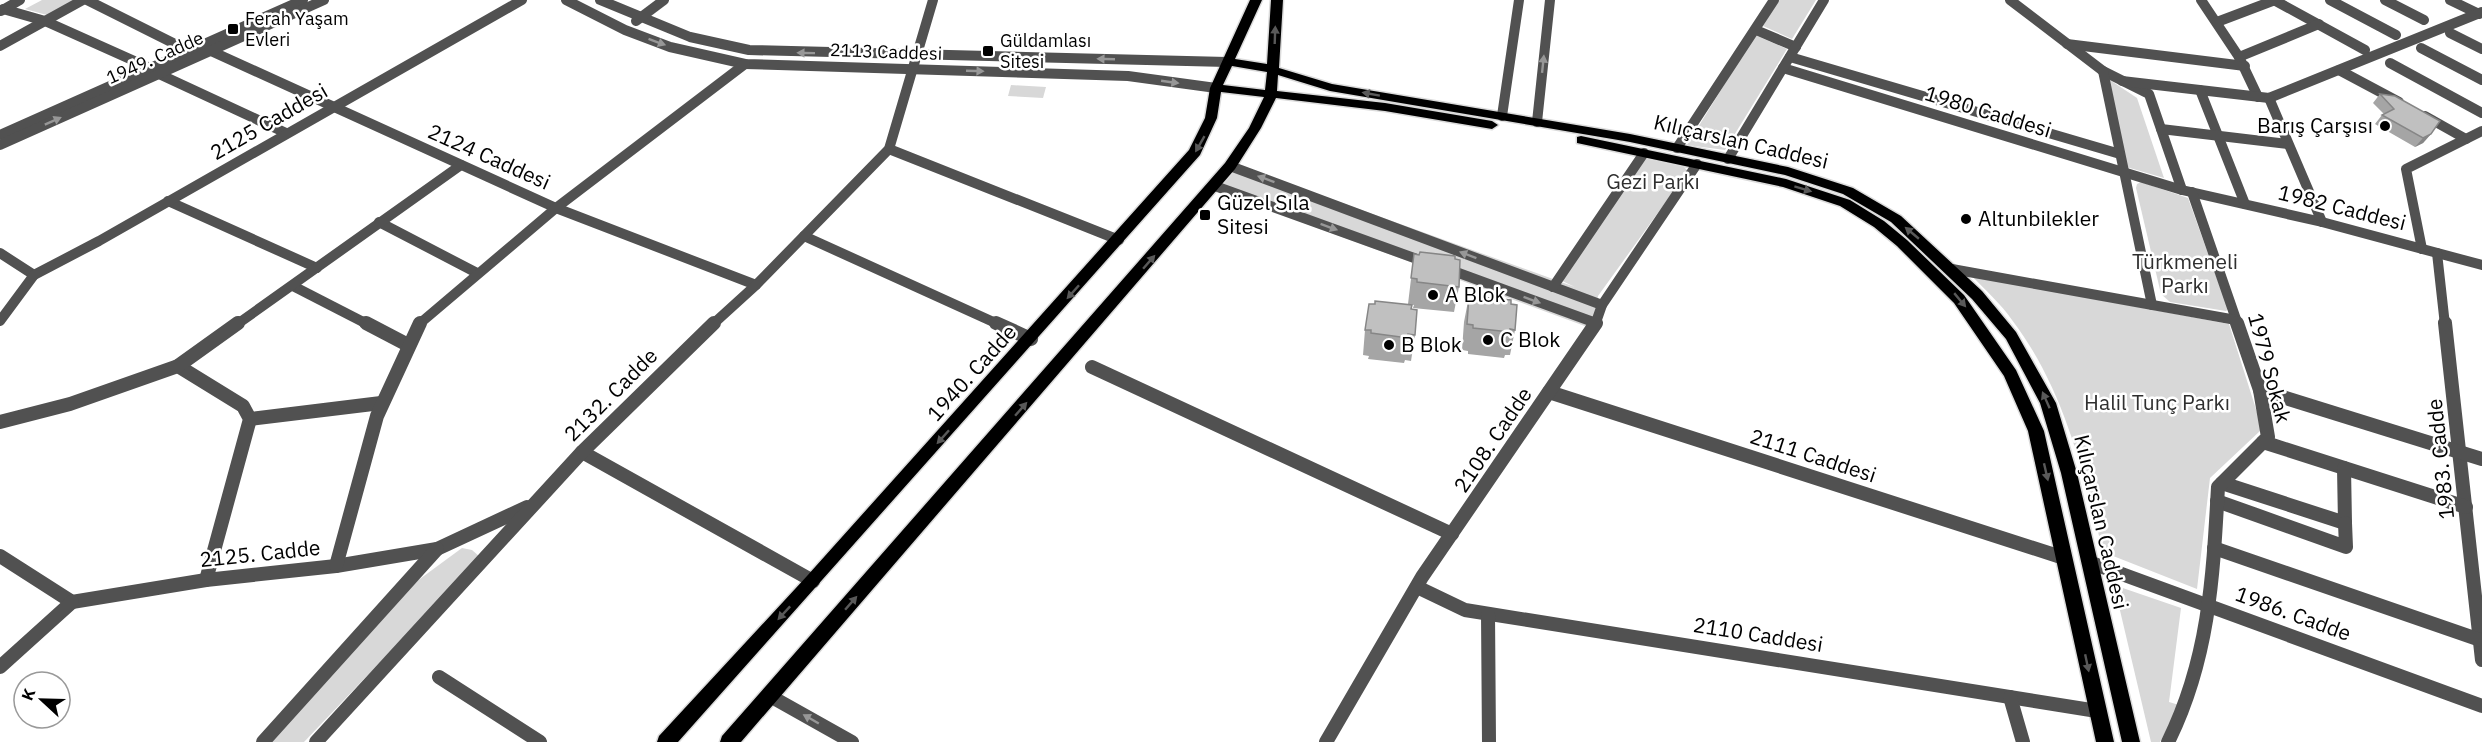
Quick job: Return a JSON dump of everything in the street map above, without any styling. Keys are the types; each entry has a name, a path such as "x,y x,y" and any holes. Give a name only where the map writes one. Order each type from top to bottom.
{"main road":[{"name":"1940. Cadde","path":"666,742 1031,339 1195,152 1211,118 1216,88 1256,0"},
{"path":"734,741 770,696 1230,166 1256,128 1271,96 1277,0"},
{"name":"Kılıçarslan Caddesi","path":"1227,62 1274,69 1330,87 1538,122 1788,171 1848,191 1896,219 1952,269 2011,336 2048,403 2064,454 2131,742"},
{"name":"Kılıçarslan Caddesi","path":"1216,88 1271,96 1385,107 1644,153 1786,183 1845,203 1879,224 1945,284 1985,333 2011,374 2026,404 2037,431 2105,742"},
{"path":"2064,558 2089,562"}],"street":[{"path":"2,10 20,0"},
{"path":"0,46 83,0"},
{"path":"87,0 189,51"},
{"name":"1949. Cadde","path":"0,145 155,71 189,51 303,0"},
{"name":"1949. Cadde","path":"0,135 155,71 211,51 324,0"},
{"name":"2125 Caddesi","path":"34,275 522,0"},
{"name":"2113 Caddesi","path":"566,0 625,30 704,57 745,64 1128,76 1216,88"},
{"name":"2113 Caddesi","path":"600,0 690,37 749,50 916,56 1227,62"},
{"path":"625,30 664,0"},
{"name":"2132. Cadde","path":"316,742 528,508 582,452 756,285 889,149 933,0"},
{"path":"1502,116 1519,0"},
{"path":"1538,122 1550,0"},
{"path":"1677,148 1774,0"},
{"path":"1728,159 1824,0"},
{"name":"1979 Sokak","path":"2010,0 2068,47 2103,71 2149,94 2236,320 2260,390 2268,435 2264,442 2218,487 2210,606 2193,691 2168,742"},
{"path":"2201,0 2263,98 2288,144 2322,222"},
{"path":"2217,22 2275,0 2366,50"},
{"path":"2330,0 2397,35"},
{"path":"2385,0 2424,20"},
{"path":"2450,0 2480,14"},
{"path":"2,10 45,21 286,133"},
{"path":"2122,81 2263,98 2480,14"},
{"path":"2067,44 2242,62 2319,24"},
{"path":"1756,30 1796,47"},
{"path":"2450,33 2482,49"},
{"path":"2421,48 2482,80"},
{"name":"2124 Caddesi","path":"211,51 330,108 556,208 756,285"},
{"path":"1790,57 2121,154"},
{"path":"2390,63 2482,113"},
{"path":"336,566 381,403 418,325 556,208 745,64"},
{"name":"1980 Caddesi","path":"1783,68 2187,191"},
{"path":"2339,69 2407,107"},
{"path":"2103,71 2152,305"},
{"path":"2200,90 2245,204"},
{"path":"2417,112 2466,139"},
{"path":"2161,129 2288,144"},
{"path":"2422,249 2406,169 2482,131"},
{"path":"889,149 1119,240"},
{"path":"1553,287 1644,153"},
{"name":"2108. Cadde","path":"1326,742 1417,587 1596,323 1602,305 1696,164"},
{"path":"0,422 70,404 178,366 460,165"},
{"path":"1230,166 1602,305"},
{"path":"1215,186 1596,323"},
{"name":"1982 Caddesi","path":"2187,191 2322,222 2482,265"},
{"path":"168,201 317,268"},
{"path":"379,222 477,273"},
{"path":"804,236 1031,339"},
{"path":"0,253 34,275 0,321"},
{"name":"1983. Cadde","path":"2437,253 2461,452 2482,660"},
{"path":"1952,269 2236,320"},
{"path":"293,286 408,345"},
{"path":"178,366 243,406 250,419 206,580"},
{"path":"1092,367 1452,534"},
{"path":"2260,390 2482,459"},
{"name":"2111 Caddesi","path":"1549,392 2064,558"},
{"path":"250,419 381,403"},
{"path":"2264,442 2466,507"},
{"path":"582,452 813,581"},
{"path":"2217,501 2346,547 2344,468"},
{"path":"2223,483 2345,523"},
{"name":"2125. Cadde","path":"72,602 206,580 336,566 437,549 528,508"},
{"path":"2214,548 2480,640"},
{"path":"263,742 437,549"},
{"path":"0,556 72,602 0,667"},
{"name":"1986. Cadde","path":"2089,562 2482,706"},
{"name":"2110 Caddesi","path":"1417,587 1461,609 1488,614 2097,711"},
{"path":"1488,614 1489,742"},
{"path":"439,677 540,742"},
{"path":"770,696 852,742"},
{"path":"2010,697 2023,742"}],"green space":[{"path":"42,0 74,0 47,15 25,9"},
{"path":"1778,0 1816,0 1792,39 1763,26"},
{"name":"Gezi Parkı","path":"1755,35 1787,49 1725,150 1687,145"},
{"path":"1012,36 1048,37 1046,47 1010,45"},
{"path":"2104,76 2137,98 2164,178 2123,166"},
{"path":"1011,85 1046,87 1043,98 1008,96"},
{"path":"1643,157 1681,164 1688,171 1598,296 1593,329 1217,191 1237,165 1575,287 1560,280"},
{"name":"Türkmeneli Parkı","path":"2141,182 2188,198 2228,309 2226,311 2170,302 2161,294 2136,188"},
{"name":"Halil Tunç Parkı","path":"1972,276 2229,324 2261,425 2260,431 2210,478 2197,589 2103,552 2070,431 2045,374 2030,346 2008,314"},
{"path":"462,548 472,550 480,557 304,742 267,742 413,584"},
{"path":"2114,585 2181,608 2169,702 2179,705 2160,742 2151,742"}],"building":[{"path":"2380,94 2395,96 2440,121 2431,134 2423,138 2382,115 2394,109"},
{"path":"1420,252 1455,256 1455,259 1460,260 1459,287 1417,282 1417,279 1411,278 1414,254 1419,255"},
{"path":"1469,296 1511,300 1511,304 1517,305 1515,330 1510,329 1510,332 1473,328 1473,325 1467,324"},
{"path":"1375,301 1412,305 1411,309 1417,310 1415,335 1408,334 1408,338 1371,333 1371,330 1365,330 1369,304 1375,304"}],"place":[{"name":"Ferah Yaşam Evleri","path":"233,29"},
{"name":"Güldamlası Sitesi","path":"988,51"},
{"name":"Barış Çarşısı","path":"2385,126"},
{"name":"Güzel Sıla Sitesi","path":"1205,215"},
{"name":"Altunbilekler","path":"1966,219"},
{"name":"A Blok","path":"1433,295"},
{"name":"C Blok","path":"1488,340"},
{"name":"B Blok","path":"1389,345"}]}
